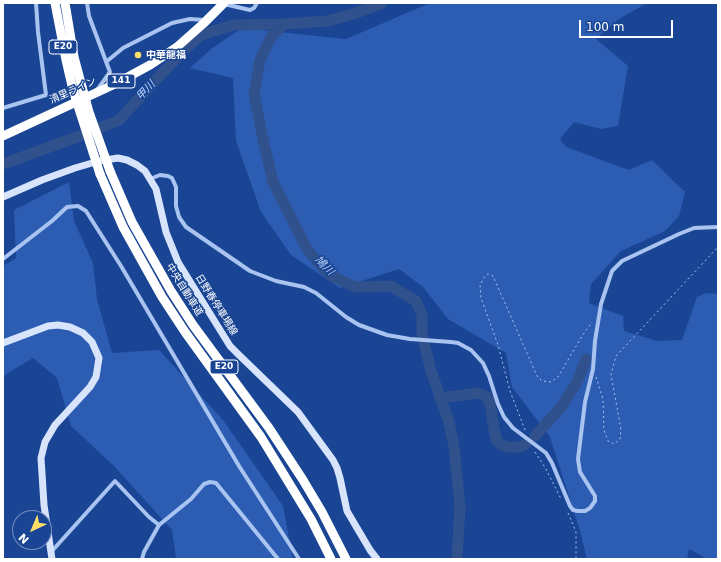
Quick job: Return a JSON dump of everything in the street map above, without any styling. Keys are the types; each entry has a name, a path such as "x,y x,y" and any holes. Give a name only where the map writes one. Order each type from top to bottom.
{"highway":[{"name":"中央自動車道","path":"55,3 66,60 132,222 171,291 193,325 269,428 303,480 346,559"},
{"name":"中央自動車道","path":"65,3 74,57 77,88 100,174 123,227 162,297 185,332 260,437 311,519 331,559"},
{"name":"清里ライン","path":"3,136 115,84 150,65 177,47 224,3"}],"main road":[{"name":"日野春停車場線","path":"3,197 42,180 98,161 118,158 127,160 145,171 156,190 166,232 178,262 230,346 298,412 333,460 340,478 347,511 377,559"},
{"path":"3,343 48,326 58,325 70,327 83,333 92,342 99,358 96,377 90,387 55,425 45,442 41,458 44,505 52,559"}],"street":[{"path":"3,108 46,95 36,3"},
{"path":"87,3 89,16 110,72 94,94"},
{"path":"224,3 250,10 258,3"},
{"path":"106,62 124,48 172,23 190,19 207,20"},
{"path":"150,178 160,175 172,178 176,187 176,206 179,217 186,227 250,271 276,281 304,287 316,293 346,318 387,336 429,341 441,340 458,343 466,347 483,363 504,417 513,428 546,453 570,506 573,510 582,512 590,508 593,504 595,496 580,472 578,459 585,402 593,369 595,341 601,304 612,271 622,261 641,251 694,228 718,227"},
{"path":"3,259 52,221 67,207 78,206 86,211 132,284 239,466 300,559"},
{"path":"52,551 115,481 149,517 159,525"},
{"path":"142,559 144,552 159,525 191,499 204,484 210,482 216,483 278,559"}],"path":[{"path":"593,369 599,383 603,399 604,430 608,442 614,444 620,439 621,430 611,374 616,356 718,247"},
{"path":"528,438 510,391 498,345 481,298 480,285 485,276 488,274 493,276 537,376 542,381 551,382 558,377 582,336 600,312"},
{"path":"534,450 561,498"},
{"path":"567,512 576,532 576,559"}],"shaded area":[{"path":"430,3 647,3 619,19 596,39 628,66 618,126 601,129 574,122 560,139 566,147 629,170 652,160 685,192 679,216 665,231 621,251 591,284 589,303 623,316 624,331 657,341 682,340 697,297 706,293 718,294 718,559 707,559 689,549 687,559 587,559 580,531 550,437 512,387 506,353 448,319 423,287 399,269 340,288 291,255 261,212 236,141 233,78 190,68 211,49 242,28 346,39"},
{"path":"69,182 74,221 93,263 97,299 112,353 159,350 223,420 283,506 293,559 176,559 172,530 114,466 71,426 57,378 33,358 3,376 3,266 16,258 14,210"}],"waterway":[{"name":"甲川","path":"3,164 119,120 185,49 201,35 233,25 328,21 356,13 382,3"},
{"name":"鳩川","path":"284,24 271,37 260,60 254,94 273,182 306,247 330,275 355,287 391,286 416,301 422,315 422,334 431,371 449,422 454,446 460,507 457,559"},
{"path":"535,436 562,406 577,382 586,359"},
{"path":"440,398 478,393 487,397 490,403 497,441 508,447 521,447 526,444"}],"place":[{"name":"中華龍福","path":"138,55"}]}
